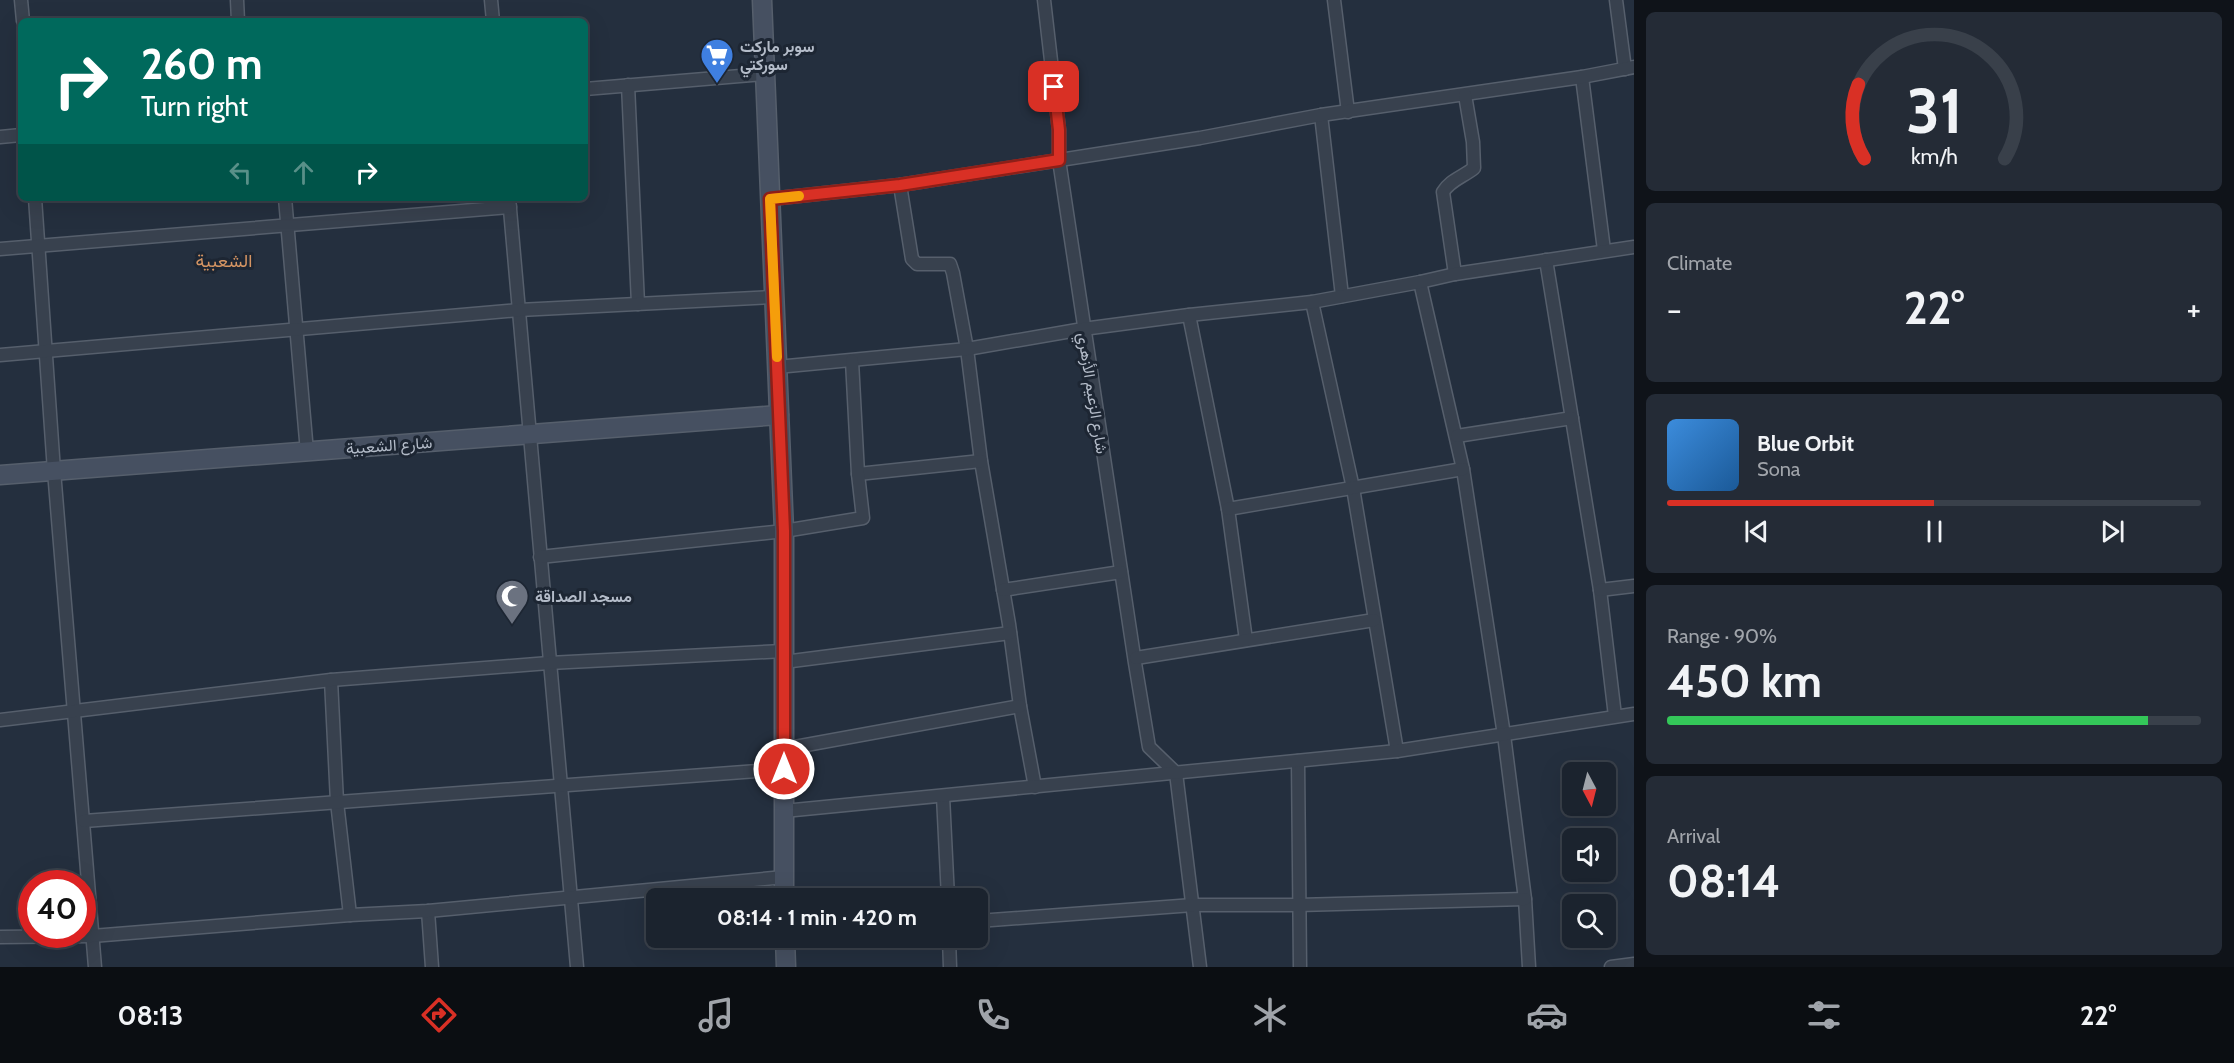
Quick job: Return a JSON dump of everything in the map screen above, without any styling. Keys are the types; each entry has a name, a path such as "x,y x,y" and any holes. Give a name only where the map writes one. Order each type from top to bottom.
{"street":[{"path":"21,0 23,18"},
{"path":"237,0 238,18"},
{"path":"491,0 493,18"},
{"path":"762,0 784,531 784,888"},
{"name":"شارع الزعيم الأزهري","path":"1044,0 1059,130 1059,160 1083,329 1149,747 1176,773"},
{"path":"1334,0 1348,112"},
{"path":"770,199 900,185 1200,138 1321,115 1465,95 1630,68 1616,0"},
{"path":"588,89 765,74"},
{"path":"1582,77 1604,250"},
{"path":"628,85 638,304"},
{"path":"1455,274 1443,192 1448,184 1474,168 1473,142 1465,95"},
{"path":"1321,115 1342,296"},
{"path":"0,136 18,135"},
{"path":"900,185 912,259 916,264 950,264 967,349 981,460 1035,786"},
{"path":"35,201 54,471 87,870"},
{"path":"285,201 307,452"},
{"path":"0,249 288,225 509,202 577,967"},
{"path":"777,367 967,349 1083,329 1312,302 1455,274 1634,247"},
{"path":"1546,260 1600,590 1615,716"},
{"path":"1420,282 1463,469 1504,735 1525,899 1529,967"},
{"path":"0,355 519,310 774,297"},
{"path":"1312,302 1353,488 1397,751"},
{"path":"1189,315 1228,509 1246,640"},
{"path":"540,557 784,531 863,518 858,474 852,361"},
{"name":"شارع الشعبية","path":"0,475 779,415"},
{"path":"1457,436 1572,418"},
{"path":"858,474 981,460"},
{"path":"1228,509 1463,469"},
{"path":"1003,590 1121,572"},
{"path":"1600,590 1634,586"},
{"path":"1136,658 1374,620"},
{"path":"0,720 331,680 549,663 784,657 1011,633"},
{"path":"331,680 337,802 350,915"},
{"path":"784,749 1020,706"},
{"path":"784,811 1397,751 1634,714"},
{"path":"1298,761 1300,967"},
{"path":"84,821 784,769"},
{"path":"1176,773 1200,967"},
{"path":"943,796 948,888"},
{"path":"96,936 428,911 784,877"},
{"path":"988,920 1194,905 1298,905 1525,899"},
{"path":"428,911 432,967"},
{"path":"0,937 18,937"},
{"path":"93,948 95,967"},
{"path":"785,948 786,967"},
{"path":"949,948 950,967"},
{"path":"1611,967 1634,964"}],"slow traffic":[{"path":"777,357 770,199 799,196"}],"place":[{"name":"سوبر ماركت سوركتي","path":"717,84"},
{"name":"مسجد الصداقة","path":"512,625"}],"district":[{"name":"الشعبية","path":"224,261"}],"route":[{"path":"784,769 784,531 770,199 900,185 1059,160 1059,130 1054,87"}]}
